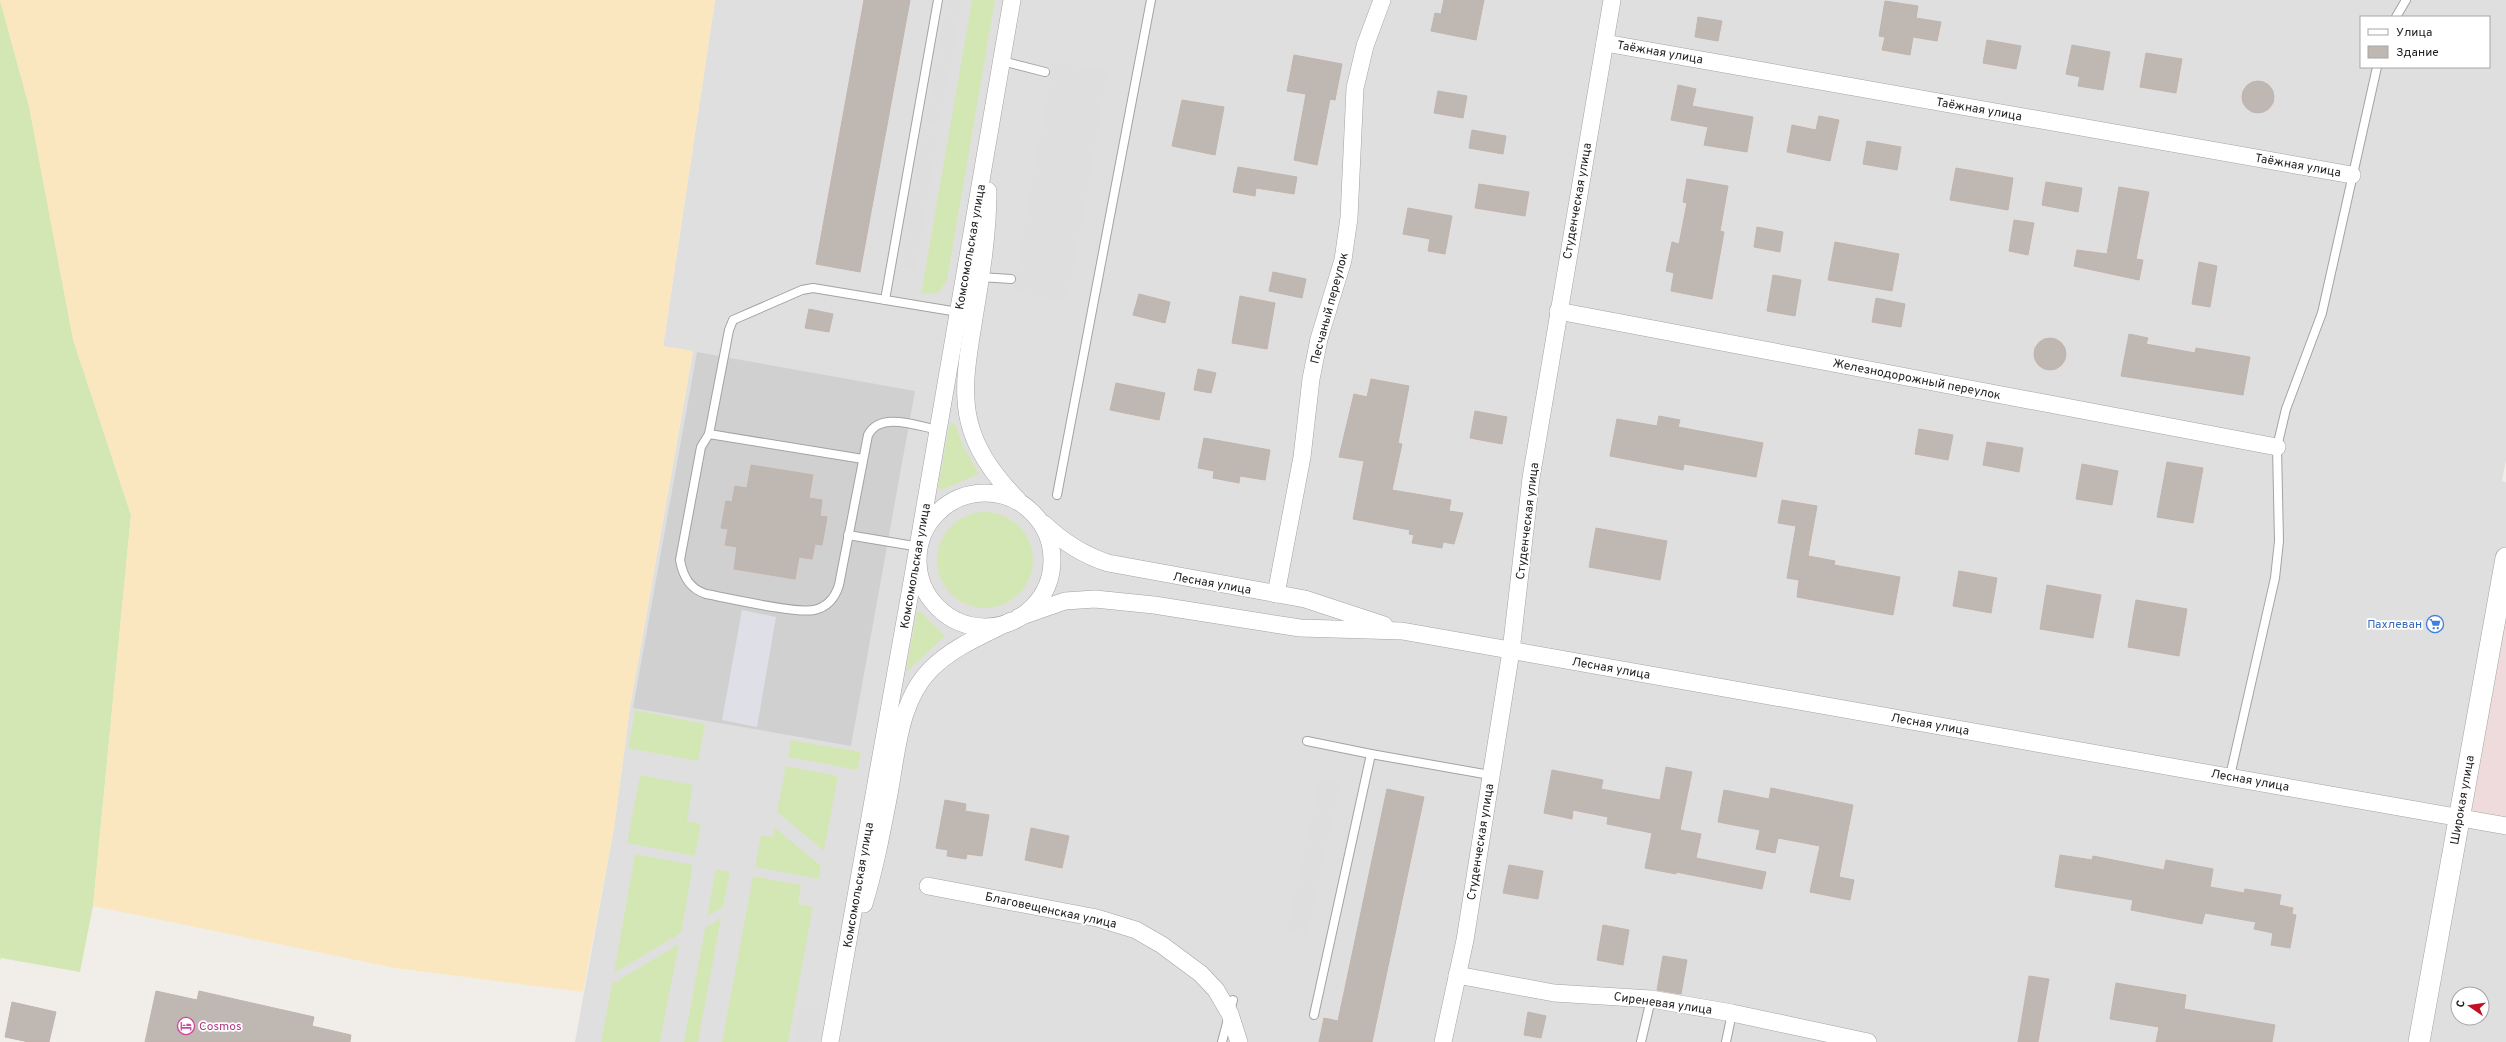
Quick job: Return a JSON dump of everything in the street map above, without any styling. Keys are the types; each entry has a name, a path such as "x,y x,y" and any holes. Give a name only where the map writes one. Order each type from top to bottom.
{"street":[{"name":"Комсомольская улица","path":"830,1042 919,549 922,524 1012,0"},
{"name":"Песчаный переулок","path":"1276,594 1302,457 1312,373 1319,339 1343,260 1349,218 1355,88 1365,46 1382,0"},
{"name":"Студенческая улица","path":"1443,1042 1466,932 1511,651 1531,478 1558,310 1612,0"},
{"name":"Таёжная улица","path":"1605,43 2352,175"},
{"name":"Комсомольская улица","path":"987,145 987,238 967,365 966,400 969,422 981,452 990,466 1031,512"},
{"name":"Железнодорожный переулок","path":"1558,310 2277,447"},
{"path":"981,494 998,495 1015,500 1031,512 1044,528 1049,540 1051,566 1047,584 1041,596 1030,609 1015,619 981,626 963,623 947,615 937,606 927,592 920,575 919,549 927,528 937,514 963,497 981,494"},
{"name":"Лесная улица","path":"1031,512 1067,544 1096,559 1128,567 1305,599 1402,631 2230,776 2506,826"},
{"name":"Широкая улица","path":"2419,1042 2506,558"},
{"name":"Лесная улица","path":"1015,619 1065,601 1095,599 1154,605 1300,628 1402,631"},
{"name":"Комсомольская улица","path":"840,987 874,872 901,730 912,695 930,670 951,652 1015,619"},
{"name":"Благовещенская улица","path":"928,886 1097,918 1136,930 1162,945 1201,974 1216,990 1231,1007 1239,1042"},
{"name":"Сиреневая улица","path":"1457,975 1548,992 1651,999 1732,1013 1868,1042"}],"lane":[{"path":"885,300 938,0"},
{"path":"1057,495 1150,0"},
{"path":"2397,16 2406,0"},
{"path":"1002,60 1045,72"},
{"path":"2230,776 2275,578 2279,541 2277,447 2286,409 2322,313 2377,68"},
{"path":"980,277 1011,279"},
{"path":"938,430 883,422 871,429 863,459 836,595 824,607 815,610 799,610 706,594 694,588 684,575 680,560 700,447 709,434 729,330 733,320 802,290 813,288 958,312"},
{"path":"709,434 863,459"},
{"path":"848,535 919,549"},
{"path":"1307,741 1490,775"},
{"path":"1314,1015 1372,754"},
{"path":"1641,1042 1651,999"},
{"path":"1222,1042 1231,1007"},
{"path":"1726,1042 1732,1013"}],"shaded area":[{"path":"715,0 2506,0 2506,460 2502,481 2506,482 2506,1042 575,1042 614,828 630,707 693,352 663,347"},
{"path":"947,0 962,0 940,124 926,122"},
{"path":"1053,61 1108,70 1068,301 1013,292"},
{"path":"924,128 939,131 915,270 900,268"},
{"path":"697,352 915,391 851,746 633,708"},
{"path":"2506,558 2506,826 2459,817"},
{"path":"742,610 776,617 757,727 722,720"},
{"path":"1320,779 1340,783 1307,936 1287,932"},
{"path":"802,999 822,1003 815,1042 794,1042"}],"green space":[{"path":"0,0 29,106 73,339 131,515 93,906 80,972 1,958 0,962"},
{"path":"972,0 995,0 947,280 938,293 921,294"},
{"path":"950,423 955,424 963,446 979,474 941,490 938,486"},
{"path":"985,512 1003,516 1012,520 1019,526 1025,533 1029,542 1033,560 1029,578 1025,587 1019,594 1012,600 1003,604 985,608 967,604 958,600 951,594 945,587 941,578 937,560 941,542 945,533 951,526 958,520 967,516"},
{"path":"917,611 921,612 945,636 906,672"},
{"path":"635,710 705,724 698,761 628,748"},
{"path":"791,740 861,752 857,770 788,757"},
{"path":"786,766 838,776 824,851 777,812"},
{"path":"640,775 693,785 687,821 701,824 695,856 627,843"},
{"path":"774,827 821,866 819,879 755,867 761,835 773,837"},
{"path":"635,854 693,865 681,933 614,973"},
{"path":"716,869 730,872 723,907 707,916"},
{"path":"753,876 801,885 798,904 813,907 788,1042 722,1042"},
{"path":"721,918 698,1042 684,1042 705,928"},
{"path":"679,944 660,1042 601,1042 612,984"}],"sand":[{"path":"0,0 715,0 663,346 693,351 630,707 614,828 583,992 395,968 93,906 131,515 73,339 29,106"}],"building":[{"path":"864,0 910,0 860,272 816,264"},
{"path":"1444,0 1484,0 1476,40 1431,31 1435,13 1441,14"},
{"path":"1885,1 1918,6 1916,18 1941,22 1937,41 1913,37 1910,55 1882,50 1885,37 1879,36"},
{"path":"1698,17 1722,21 1718,41 1695,37"},
{"path":"1987,40 2021,46 2016,69 1983,63"},
{"path":"2072,45 2110,52 2103,90 2078,86 2080,77 2066,74"},
{"path":"2146,53 2182,59 2176,93 2140,87"},
{"path":"1294,55 1342,64 1335,100 1330,99 1317,165 1294,160 1306,94 1287,91"},
{"path":"2258,81 2267,84 2271,88 2274,97 2271,106 2267,110 2258,113 2249,110 2245,106 2242,97 2245,88 2249,84"},
{"path":"1678,85 1696,89 1692,106 1753,117 1747,152 1704,145 1708,127 1671,120"},
{"path":"1438,91 1467,96 1463,118 1434,113"},
{"path":"1182,100 1224,107 1215,155 1172,146"},
{"path":"1819,116 1839,120 1830,161 1787,152 1792,125 1816,130"},
{"path":"1472,130 1506,136 1503,154 1469,148"},
{"path":"1867,141 1901,147 1897,170 1863,164"},
{"path":"1238,167 1297,177 1294,194 1256,188 1255,196 1233,192"},
{"path":"1956,168 2013,178 2008,210 1950,200"},
{"path":"1687,179 1728,186 1720,231 1724,232 1712,299 1671,291 1674,273 1666,271 1672,242 1679,244 1687,203 1683,202"},
{"path":"2046,182 2082,188 2078,212 2042,205"},
{"path":"1479,184 1529,192 1525,216 1475,208"},
{"path":"2119,187 2149,192 2136,259 2143,260 2139,280 2074,266 2077,250 2107,254"},
{"path":"1408,208 1452,216 1445,254 1428,251 1430,239 1403,234"},
{"path":"2014,220 2034,223 2028,255 2009,251"},
{"path":"1757,227 1783,232 1780,252 1754,247"},
{"path":"1835,242 1899,254 1892,291 1828,280"},
{"path":"2199,262 2217,266 2210,307 2192,304"},
{"path":"1273,272 1306,279 1302,298 1269,291"},
{"path":"1773,275 1801,280 1795,316 1767,311"},
{"path":"1139,294 1170,302 1165,323 1133,315"},
{"path":"1240,296 1275,303 1267,349 1232,343"},
{"path":"1876,298 1905,304 1901,327 1872,322"},
{"path":"809,309 833,314 829,332 805,328"},
{"path":"2129,334 2148,338 2146,344 2195,353 2196,348 2250,357 2243,395 2121,376"},
{"path":"2050,338 2059,341 2063,345 2066,354 2063,363 2059,367 2050,370 2041,367 2037,363 2034,354 2037,345 2041,341"},
{"path":"1198,369 1216,373 1211,393 1194,390"},
{"path":"1371,379 1409,386 1398,443 1402,444 1392,490 1451,500 1449,511 1463,513 1454,544 1443,542 1442,548 1412,543 1414,535 1409,534 1410,530 1353,519 1364,461 1339,457 1354,394 1367,397"},
{"path":"1116,383 1165,393 1159,420 1110,410"},
{"path":"1475,411 1507,417 1502,444 1470,438"},
{"path":"1659,416 1680,420 1678,427 1763,443 1756,477 1684,464 1683,470 1610,456 1617,419 1657,426"},
{"path":"1919,429 1953,435 1948,460 1915,454"},
{"path":"1204,438 1270,450 1265,480 1240,476 1239,483 1213,478 1214,471 1198,468"},
{"path":"1987,442 2023,448 2019,472 1983,465"},
{"path":"2167,462 2203,468 2193,523 2157,517"},
{"path":"2082,464 2118,471 2112,505 2076,499"},
{"path":"751,465 813,475 809,498 822,500 820,516 827,517 822,545 815,544 812,559 799,557 795,579 734,569 737,547 725,545 728,529 721,528 726,501 732,502 735,486 747,488"},
{"path":"1782,500 1817,506 1808,556 1835,561 1834,565 1900,577 1893,615 1797,597 1799,580 1787,578 1796,526 1778,523"},
{"path":"1596,528 1667,541 1660,580 1589,567"},
{"path":"1959,571 1997,578 1991,613 1953,606"},
{"path":"2047,585 2101,595 2093,638 2040,629"},
{"path":"2136,600 2187,609 2179,656 2128,647"},
{"path":"1666,767 1692,772 1680,830 1701,834 1696,858 1766,872 1762,889 1676,872 1676,874 1645,868 1652,833 1607,824 1608,817 1573,810 1572,819 1544,813 1552,770 1603,780 1601,789 1660,800"},
{"path":"1771,788 1853,805 1839,877 1854,880 1850,900 1810,892 1820,846 1778,838 1775,853 1756,849 1760,830 1718,822 1724,790 1769,799"},
{"path":"1387,789 1424,797 1372,1042 1319,1042 1324,1018 1338,1021"},
{"path":"945,800 966,804 965,811 989,815 982,856 967,854 966,859 947,856 948,850 936,848"},
{"path":"1031,828 1069,836 1062,868 1025,860"},
{"path":"2060,855 2092,860 2093,856 2164,870 2166,860 2213,869 2210,887 2244,893 2245,889 2281,895 2279,905 2293,908 2292,914 2296,915 2290,948 2271,945 2273,933 2254,929 2256,922 2205,913 2202,924 2131,910 2133,900 2055,887"},
{"path":"1509,865 1543,871 1538,899 1503,893"},
{"path":"1603,925 1629,930 1623,965 1597,960"},
{"path":"1663,956 1687,960 1681,994 1657,990"},
{"path":"2029,976 2049,979 2038,1042 2018,1042"},
{"path":"2116,983 2186,995 2184,1009 2275,1025 2272,1042 2156,1042 2159,1027 2110,1019"},
{"path":"156,991 197,1000 199,991 314,1017 312,1026 351,1035 350,1042 145,1042"},
{"path":"12,1002 56,1012 49,1042 29,1042 5,1037"},
{"path":"1528,1012 1546,1016 1541,1038 1524,1035"}],"place":[{"name":"Пахлеван","path":"2435,624"},
{"name":"Cosmos","path":"186,1026"}]}
